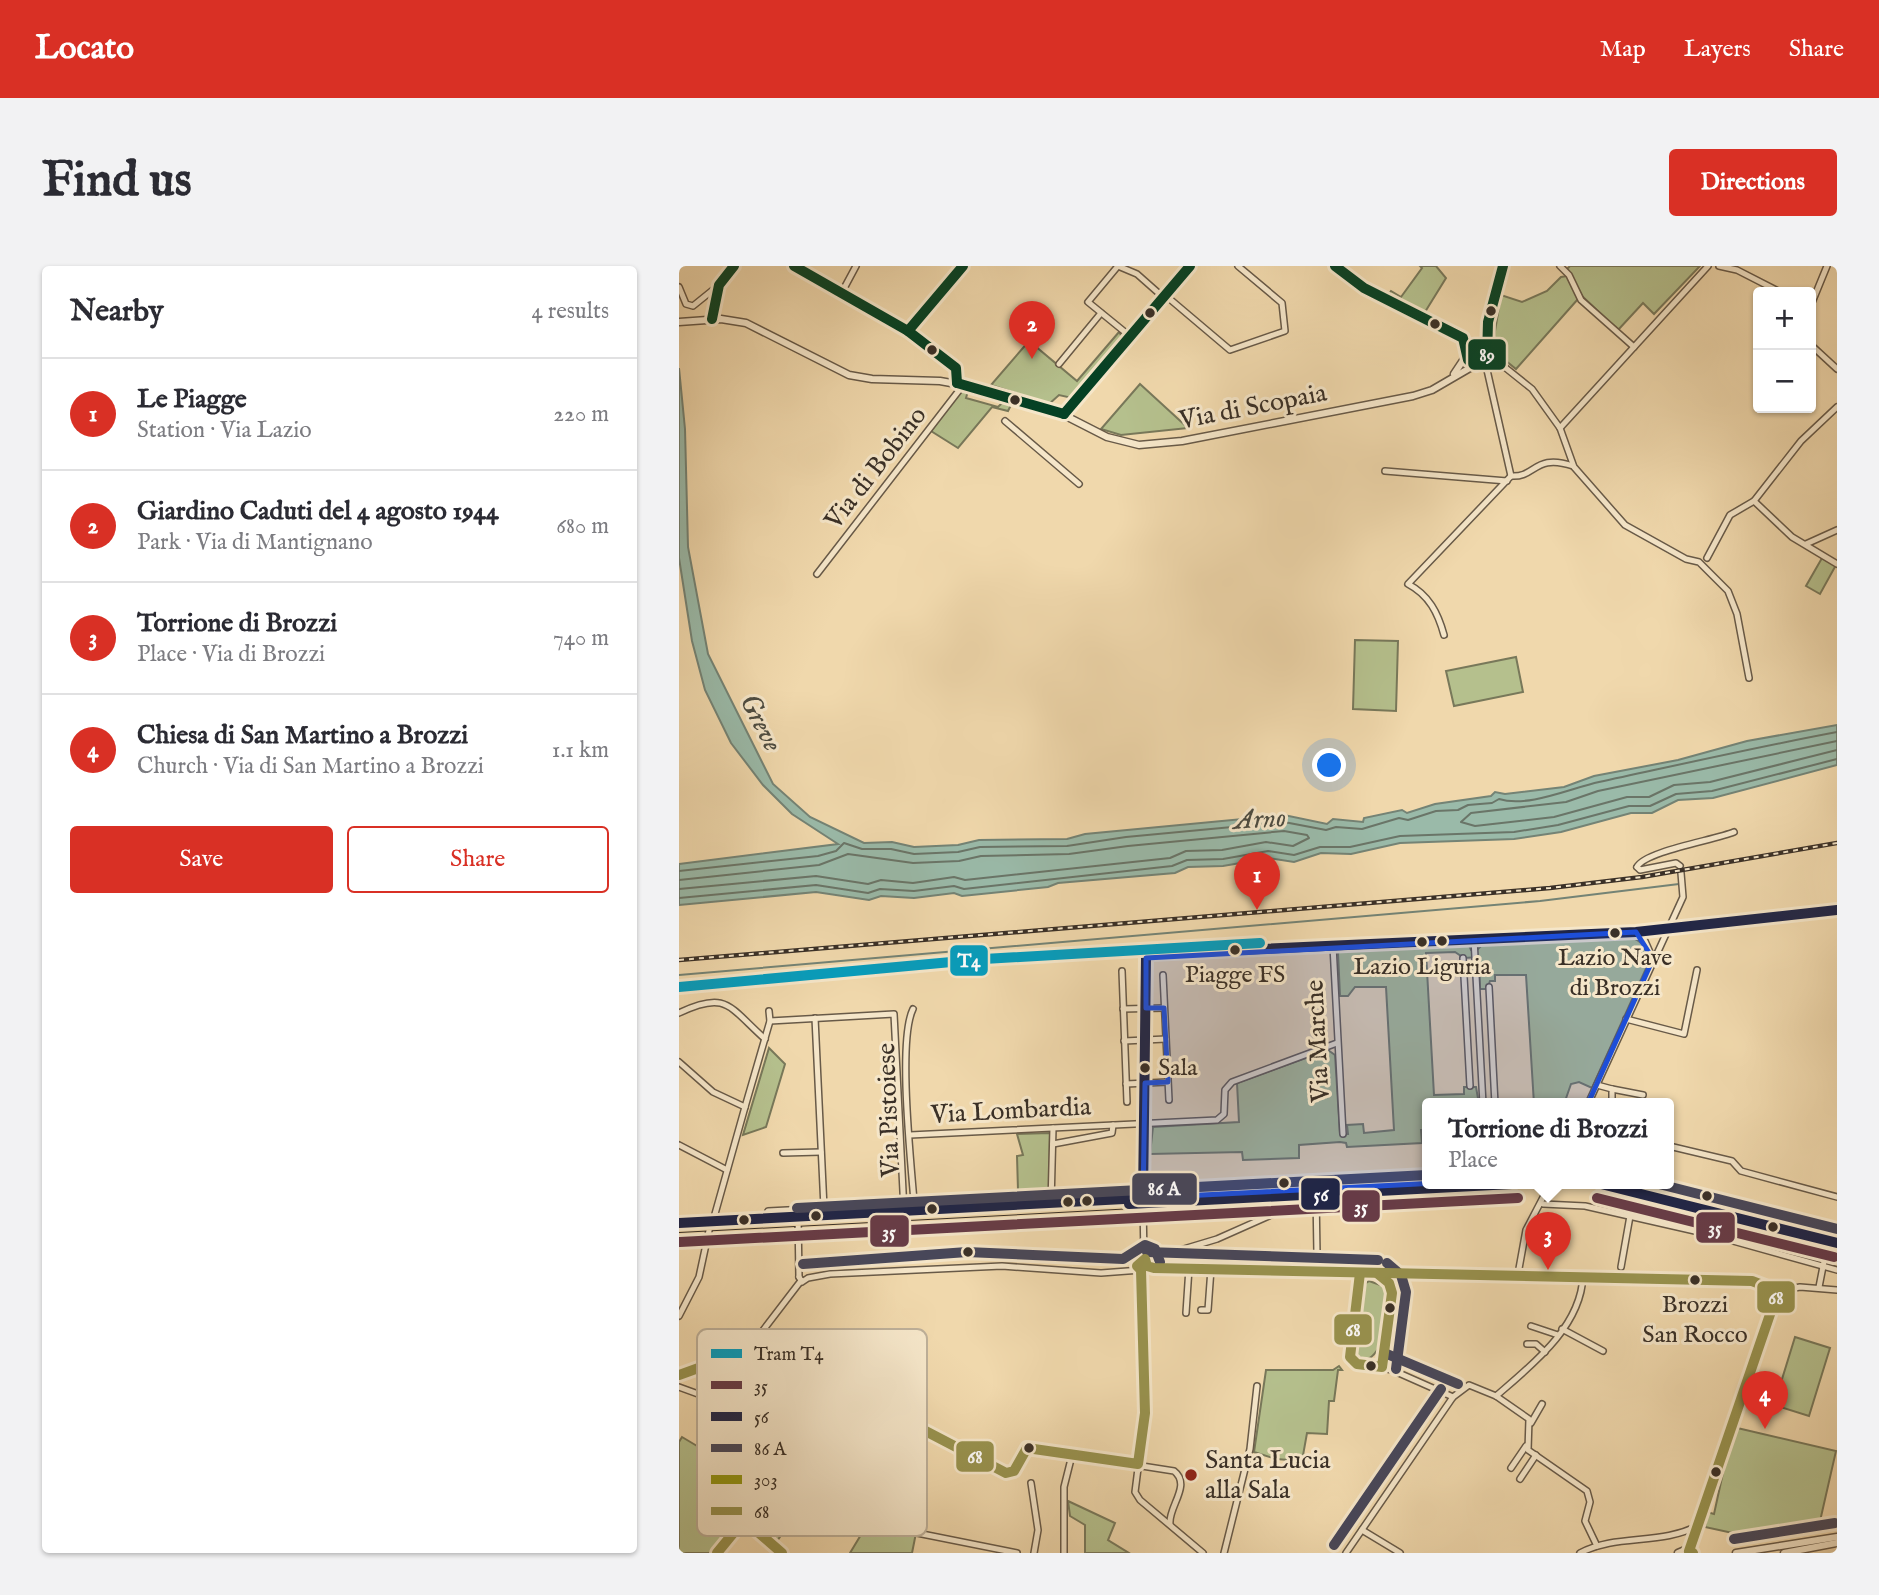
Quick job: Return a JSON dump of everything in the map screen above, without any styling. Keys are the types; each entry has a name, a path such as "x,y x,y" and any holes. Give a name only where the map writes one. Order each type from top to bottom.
{"main road":[{"name":"Via Pistoiese","path":"711,1223 1422,1184"},
{"name":"Via Pistoiese","path":"679,1225 798,1219 891,1208 904,1204 915,1212 1422,1189"},
{"path":"1621,1189 1834,1241"},
{"path":"1642,1189 1834,1241"}],"street":[{"path":"679,287 686,304 691,306 719,285 734,266"},
{"path":"794,266 908,331 955,367 960,384"},
{"path":"841,294 856,266"},
{"path":"908,331 963,266"},
{"path":"1064,414 1190,266"},
{"path":"1131,337 1088,302 1118,267 1137,274 1230,350 1285,331 1282,303 1238,266"},
{"path":"1335,266 1358,286 1406,306 1465,340 1467,353 1486,373"},
{"path":"1503,266 1494,295 1485,361 1509,479"},
{"path":"1560,266 1569,275 1581,300 1634,348"},
{"path":"1560,428 1708,266"},
{"path":"1719,266 1737,270 1770,287"},
{"path":"1816,293 1827,266"},
{"path":"712,319 719,285"},
{"path":"1059,364 1101,313"},
{"name":"Via di Scopaia","path":"682,322 712,319 754,326 849,375 960,384 1064,414 1112,440 1139,445 1157,445 1400,399 1432,390 1485,361"},
{"path":"1451,379 1467,353 1486,339"},
{"path":"1478,345 1532,389 1560,428 1574,467 1625,525 1686,559 1699,562 1728,591 1737,614 1749,678"},
{"path":"1816,350 1837,369"},
{"name":"Via di Bobino","path":"817,574 960,384"},
{"path":"1699,562 1707,558 1730,515 1754,501 1801,441 1837,407"},
{"path":"1005,421 1079,484"},
{"path":"1385,471 1509,479 1549,461 1574,467"},
{"path":"1444,635 1439,615 1421,591 1408,583 1509,479"},
{"path":"1754,501 1792,537 1837,564"},
{"path":"1806,544 1837,530"},
{"path":"1706,567 1709,562 1707,558"},
{"path":"1679,864 1640,870 1637,867 1642,860 1734,832"},
{"path":"1591,1098 1684,890 1681,873"},
{"path":"1203,1553 1136,1494 1145,1413 1143,1201 1146,958 1152,954 1636,932 1837,910"},
{"path":"1636,932 1643,937 1653,959"},
{"path":"1474,939 1483,1098"},
{"name":"Via Marche","path":"1333,946 1343,1133"},
{"path":"1463,958 1470,1086"},
{"path":"1626,1019 1684,1034 1697,970"},
{"path":"1122,971 1127,1102"},
{"path":"1163,975 1168,1100"},
{"path":"1489,987 1495,1098"},
{"path":"1465,992 1477,991"},
{"path":"679,1013 705,1001 720,1002 765,1039"},
{"path":"1123,1009 1164,1008"},
{"name":"Via Pistoiese","path":"913,1009 907,1037 915,1212"},
{"path":"679,1316 699,1277 711,1223 770,1021 769,1011"},
{"path":"770,1021 894,1014 904,1204"},
{"path":"815,1018 824,1208"},
{"path":"1467,1022 1490,1021"},
{"path":"1124,1041 1166,1039"},
{"name":"Via Lombardia","path":"910,1135 1220,1119 1224,1114 1225,1090 1232,1082 1337,1043"},
{"path":"1468,1055 1492,1053"},
{"path":"679,1062 713,1091 745,1107"},
{"path":"1126,1084 1168,1082"},
{"path":"1482,1085 1494,1084"},
{"path":"1597,1085 1643,1095"},
{"path":"1612,1089 1612,1098"},
{"path":"898,1103 909,1102"},
{"name":"Via Lombardia","path":"1053,1144 1112,1133 1113,1125"},
{"path":"1051,1203 1053,1128"},
{"path":"679,1145 727,1170"},
{"path":"1674,1147 1732,1161 1741,1171 1837,1197"},
{"path":"783,1153 821,1152"},
{"path":"1518,1274 1526,1230 1543,1204 1548,1189"},
{"path":"1316,1194 1317,1254 1359,1258"},
{"path":"764,1329 802,1278 960,1266 1040,1267 1111,1273 1143,1265 1241,1230 1298,1203 1301,1195"},
{"path":"904,1204 914,1197"},
{"path":"1543,1204 1572,1203 1630,1216 1708,1234 1837,1270"},
{"name":"Via Pistoiese","path":"765,1219 768,1211 891,1208"},
{"path":"1621,1272 1630,1216"},
{"path":"798,1219 802,1278"},
{"path":"1818,1287 1822,1266 1834,1241"},
{"path":"1143,1265 1378,1274 1583,1276 1621,1272 1742,1280 1778,1291 1792,1287 1837,1290"},
{"path":"1186,1313 1189,1268"},
{"path":"1201,1310 1208,1310 1211,1269"},
{"path":"1360,1273 1350,1357 1357,1364 1382,1367 1453,1397"},
{"path":"1378,1274 1389,1283 1392,1293 1382,1367"},
{"path":"1496,1396 1545,1352 1560,1332 1581,1294 1583,1276"},
{"path":"1678,1553 1691,1552 1778,1291"},
{"path":"1531,1326 1560,1332 1603,1351"},
{"path":"1527,1344 1537,1345 1545,1352"},
{"path":"679,1375 697,1368"},
{"path":"1346,1553 1453,1397 1469,1385 1496,1396 1531,1423"},
{"path":"1222,1553 1227,1544 1250,1449 1257,1386"},
{"path":"679,1387 697,1394"},
{"path":"1511,1468 1526,1446 1531,1423 1542,1404"},
{"path":"927,1431 1006,1473 1014,1471 1027,1448 1172,1470 1180,1477 1180,1489 1167,1521"},
{"path":"1526,1446 1589,1493 1585,1521 1597,1546"},
{"path":"1064,1553 1064,1487 1072,1455"},
{"path":"1520,1479 1536,1455"},
{"path":"1031,1483 1038,1530 1034,1553"},
{"path":"1580,1553 1597,1546 1665,1539 1699,1525"},
{"path":"1362,1530 1400,1553"},
{"path":"927,1535 1017,1553"},
{"path":"717,1553 731,1536"},
{"path":"762,1536 782,1553"},
{"path":"1736,1553 1837,1537"},
{"path":"1784,1553 1837,1543"}],"highlighted area":[{"path":"1636,932 1653,959 1555,1177 1143,1198 1145,1083 1168,1082 1164,1008 1146,1008 1146,958"}],"green space":[{"path":"1420,266 1436,266 1446,278 1425,312 1388,295 1391,291 1401,297 1422,268"},
{"path":"1570,266 1700,266 1654,314 1643,303 1618,330 1582,296 1567,269"},
{"path":"1567,276 1578,299 1516,369 1490,348 1490,337 1494,337 1501,295 1522,302 1547,291 1561,277"},
{"path":"1119,332 1123,338 1072,398 1059,395 1049,404 991,385 1029,341 1077,381"},
{"path":"1140,384 1188,428 1121,435 1101,429"},
{"path":"961,390 968,391 966,398 998,407 1004,401 1012,403 1008,411 992,407 958,448 931,431"},
{"path":"1822,558 1836,565 1820,594 1806,586"},
{"path":"1355,640 1398,641 1396,711 1353,709"},
{"path":"1516,657 1523,692 1454,706 1446,671"},
{"path":"1622,936 1634,938 1645,947 1648,964 1592,1088 1579,1082 1571,1084 1566,1098 1534,1098 1526,975 1495,975 1495,981 1490,981 1487,989 1480,989 1479,957 1464,958 1455,952 1426,953 1434,1095 1464,1094 1464,1087 1476,1087 1478,1098 1422,1098 1422,1143 1347,1147 1346,1143 1340,1142 1299,1145 1299,1158 1243,1160 1242,1152 1150,1154 1153,1127 1239,1122 1237,1083 1328,1050 1335,1055 1340,1134 1348,1134 1347,1125 1363,1124 1364,1133 1394,1130 1386,987 1355,987 1348,996 1340,996 1338,953 1341,950 1468,943 1471,950 1478,949 1485,942"},
{"path":"769,1048 785,1064 766,1127 743,1135"},
{"path":"1050,1133 1049,1198 1036,1198 1034,1192 1027,1194 1028,1200 1023,1200 1022,1190 1018,1190 1017,1156 1023,1155 1017,1134"},
{"path":"1369,1281 1386,1287 1388,1317 1377,1350 1364,1360 1357,1355 1354,1327 1360,1293"},
{"path":"1795,1337 1830,1348 1809,1416 1774,1405"},
{"path":"1339,1366 1342,1370 1338,1370 1334,1401 1329,1401 1327,1434 1307,1433 1302,1461 1276,1459 1254,1452 1266,1370 1333,1370"},
{"path":"1733,1427 1836,1451 1818,1530 1751,1537 1705,1527 1707,1512 1714,1514"},
{"path":"682,1437 697,1446 697,1536 726,1536 712,1553 679,1553 679,1442"},
{"path":"1068,1501 1115,1523 1108,1540 1129,1553 1085,1553 1085,1525 1070,1516"},
{"path":"860,1536 915,1536 912,1553 850,1553"}],"water":[{"name":"Arno","path":"679,368 685,429 688,547 708,654 773,784 810,817 864,843 892,842 914,847 958,845 979,840 1067,839 1085,834 1284,815 1327,824 1333,819 1363,822 1364,818 1402,810 1407,813 1435,804 1491,796 1495,792 1505,794 1564,787 1594,776 1678,760 1747,741 1837,725 1837,765 1713,798 1678,800 1652,813 1631,813 1561,832 1514,839 1400,843 1351,854 1321,853 1294,862 1269,858 1223,866 1188,867 1175,873 1058,883 1048,887 962,896 954,893 914,898 881,896 869,900 816,892 679,905 679,864 838,844 792,814 763,785 731,743 705,690 692,641 679,558"}],"waterway":[{"path":"679,975 1540,901 1679,884"}],"railway":[{"path":"679,960 1550,888 1642,877 1837,843"}],"tram line":[{"name":"T4","path":"679,987 984,959 1260,943"}],"transit line":[{"name":"89","path":"712,319 719,285 734,266"},
{"name":"89","path":"794,266 908,331 956,368 957,383"},
{"name":"89","path":"908,331 963,266"},
{"name":"89","path":"1064,414 1190,266"},
{"name":"89","path":"1335,266 1364,288 1463,338 1468,360 1476,365 1487,357 1488,322 1503,266"},
{"name":"89","path":"957,383 1064,414"},
{"name":"56","path":"679,1223 1143,1198 1146,958 1149,954 1636,932 1837,910"},
{"path":"797,1208 1422,1175"},
{"path":"1674,1188 1837,1229"},
{"name":"56","path":"1129,1204 1422,1189"},
{"name":"56","path":"1621,1189 1837,1243"},
{"name":"35","path":"680,1242 1518,1198"},
{"name":"35","path":"1597,1198 1834,1257"},
{"path":"803,1264 967,1252 1123,1259 1145,1245 1155,1249 1160,1262"},
{"path":"1147,1252 1378,1260"},
{"name":"68","path":"927,1432 1006,1473 1014,1471 1027,1448 1138,1464 1145,1413 1141,1270 1137,1266 1145,1259 1147,1266 1154,1268 1752,1281 1778,1291 1689,1551 1693,1553"},
{"path":"1387,1263 1401,1275 1406,1292 1396,1369"},
{"name":"68","path":"1360,1273 1350,1357 1357,1364 1382,1367 1392,1293 1389,1283 1378,1274"},
{"path":"1387,1354 1458,1384"},
{"name":"68","path":"679,1375 697,1368"},
{"path":"1334,1545 1441,1389"},
{"path":"1734,1539 1835,1523"},
{"name":"68","path":"717,1553 731,1536"},
{"name":"68","path":"762,1536 782,1553"}],"place":[{"name":"Giardino Caduti del 4 agosto 1944","path":"1032,359"},
{"name":"Le Piagge","path":"1257,910"},
{"name":"Lazio Nave di Brozzi","path":"1615,933"},
{"name":"Lazio Liguria","path":"1422,942"},
{"name":"Piagge FS","path":"1235,950"},
{"name":"Sala","path":"1145,1068"},
{"name":"Torrione di Brozzi","path":"1548,1270"},
{"name":"Brozzi San Rocco","path":"1695,1280"},
{"name":"Chiesa di San Martino a Brozzi","path":"1765,1429"},
{"name":"Santa Lucia alla Sala","path":"1191,1475"}],"water label":[{"name":"Greve","path":"760,723"}]}
